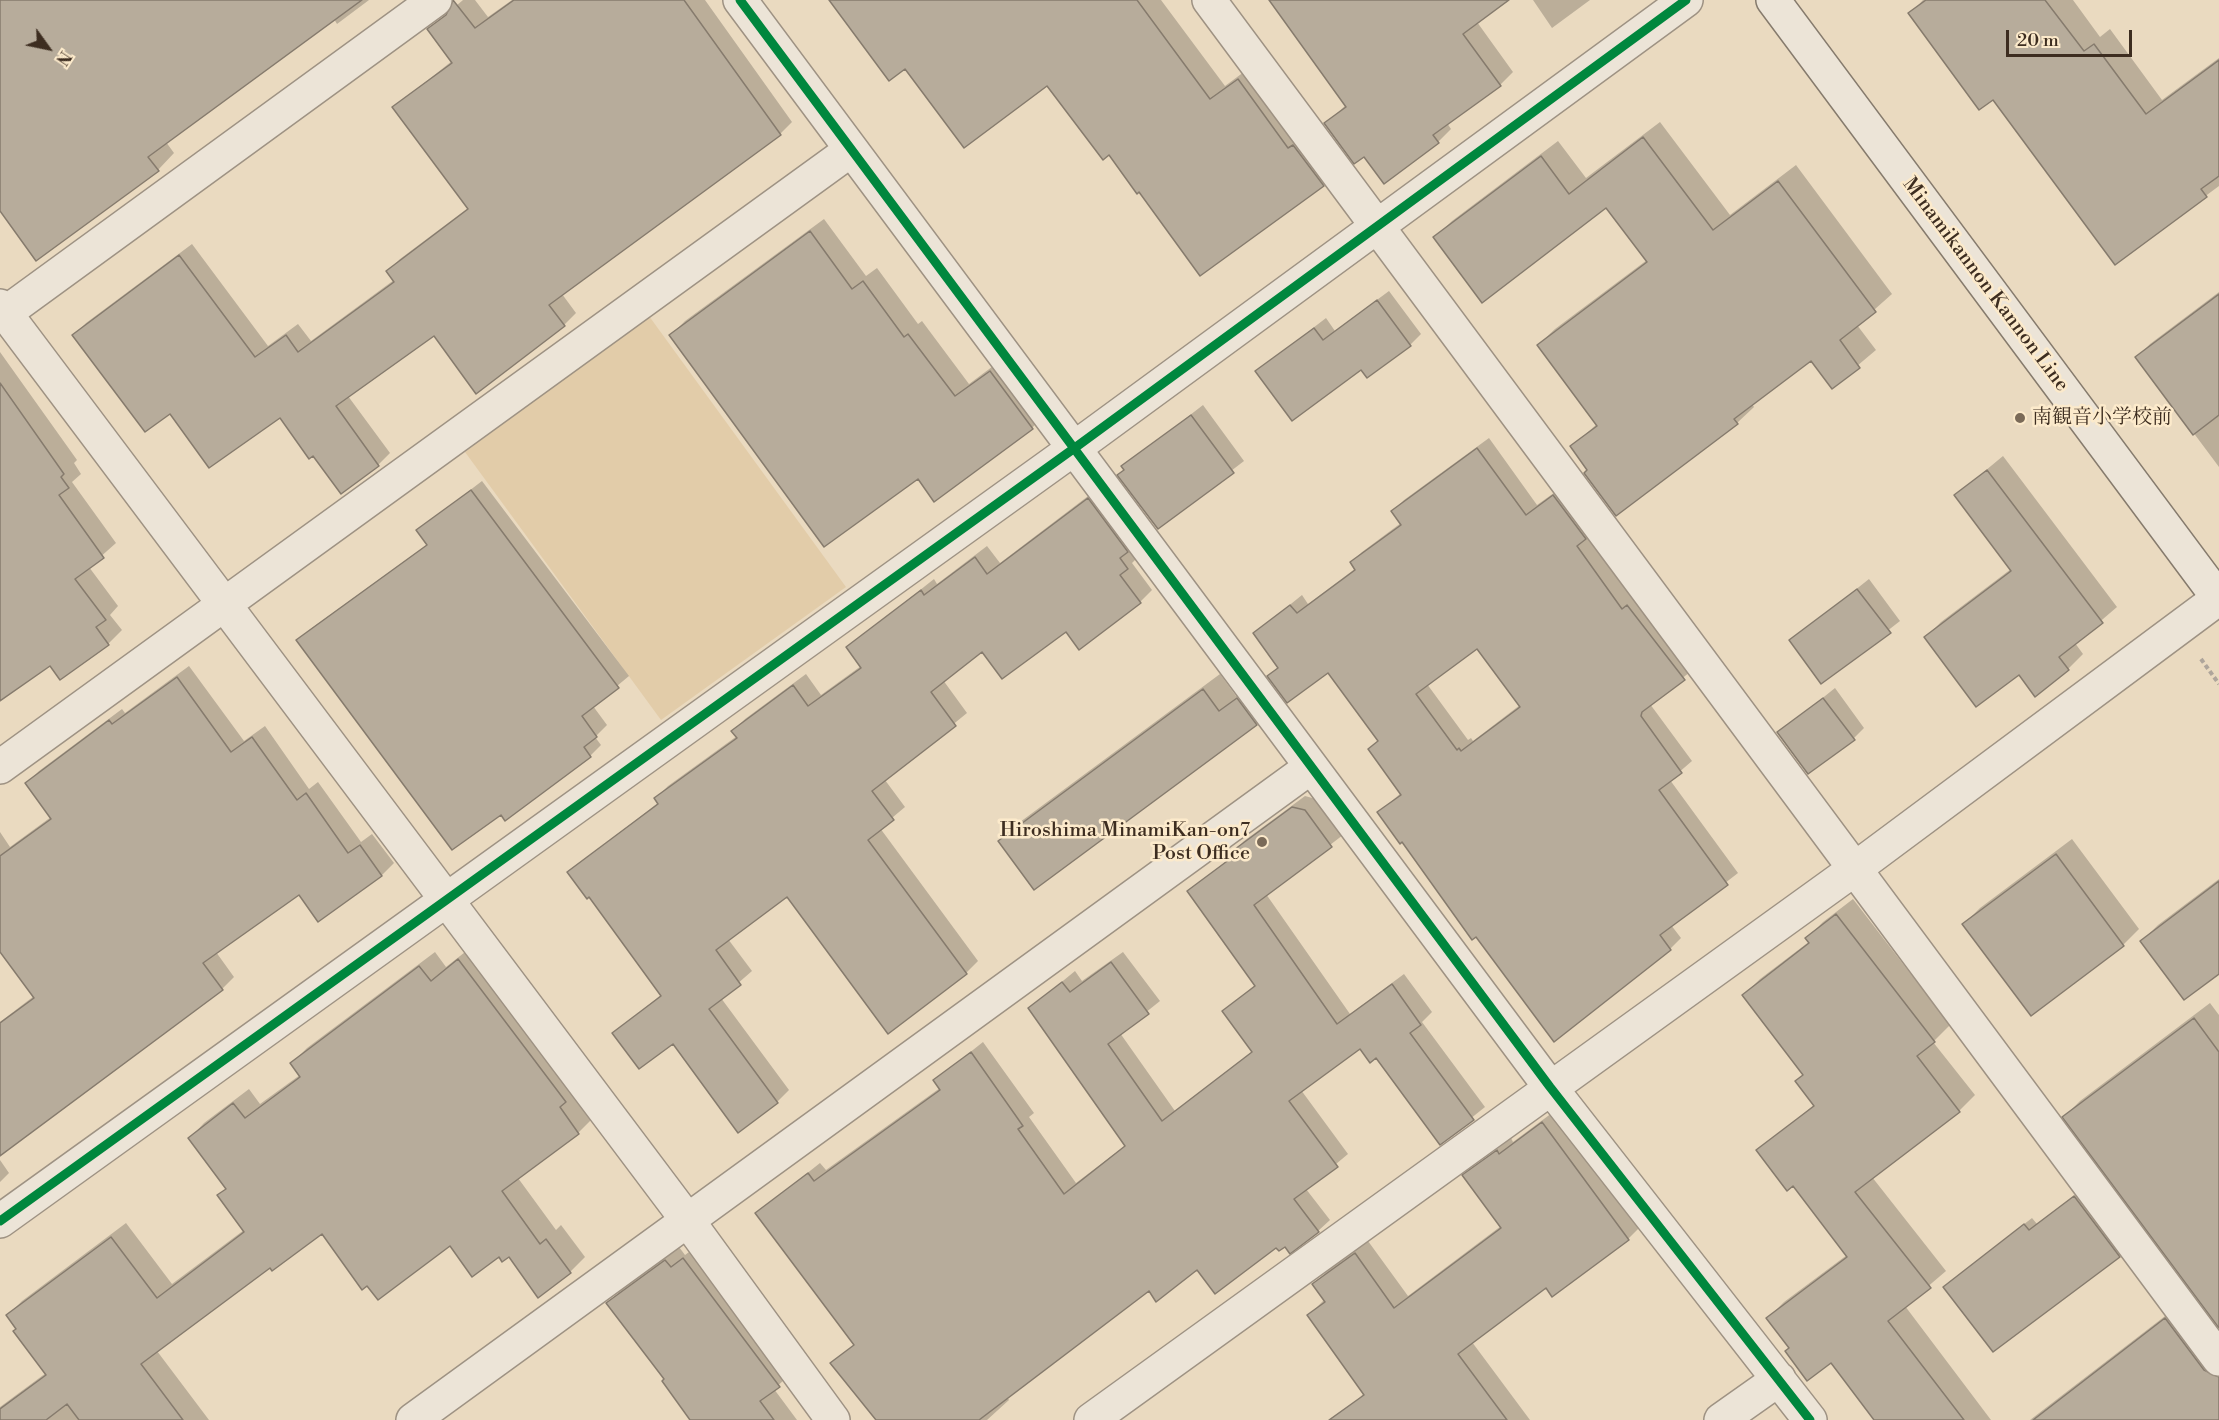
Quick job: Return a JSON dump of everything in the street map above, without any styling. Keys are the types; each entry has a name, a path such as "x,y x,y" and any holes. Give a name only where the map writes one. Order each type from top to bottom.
{"street":[{"path":"435,0 2,312 225,603 833,1420"},
{"path":"740,0 1076,447 1550,1087 1810,1420"},
{"path":"1209,0 2219,1359"},
{"path":"0,1221 1076,447 1686,0"},
{"name":"Minamikannon Kannon Line","path":"1773,0 2219,599"},
{"path":"0,767 851,150"},
{"path":"1091,1420 1856,868 2219,599"},
{"path":"413,1420 1311,767"},
{"path":"1721,1420 1779,1379"}],"path":[{"path":"2201,659 2219,684"}],"shaded area":[{"path":"649,316 846,587 661,720 465,452"}],"building":[{"path":"0,0 362,0 148,157 159,171 36,261 0,211"},
{"path":"453,0 475,28 514,0 684,0 781,135 549,305 565,326 476,394 434,336 336,406 379,466 341,494 313,456 309,459 280,418 209,468 170,414 145,432 72,335 179,255 255,357 286,335 298,352 394,282 386,271 468,209 392,107 452,63 427,29 446,15"},
{"path":"829,0 1137,0 1210,99 1238,79 1288,148 1293,145 1324,186 1200,276 1139,192 1137,194 1109,155 1103,160 1047,86 964,148 905,69 889,81"},
{"path":"1269,0 1509,0 1463,34 1501,86 1433,135 1439,143 1384,184 1364,157 1354,164 1324,123 1346,107"},
{"path":"1926,0 2045,0 2084,51 2094,44 2146,114 2219,60 2219,176 2201,189 2207,197 2115,265 1993,100 1979,110 1908,13"},
{"path":"1643,137 1713,230 1778,181 1876,312 1840,340 1860,368 1832,389 1811,361 1734,419 1738,424 1616,516 1584,473 1587,470 1570,446 1597,426 1537,345 1647,262 1606,208 1482,303 1433,237 1541,156 1569,194"},
{"path":"810,231 852,289 863,281 904,337 908,334 955,396 990,371 1033,429 934,502 918,479 824,547 669,335"},
{"path":"2219,294 2219,415 2193,435 2135,357"},
{"path":"1377,300 1411,346 1367,378 1361,370 1292,421 1255,371 1314,328 1323,340"},
{"path":"0,383 64,474 61,477 69,488 59,495 104,558 75,579 106,620 96,627 109,645 60,680 50,666 0,701"},
{"path":"1191,415 1234,473 1158,529 1117,475 1124,470 1121,466"},
{"path":"1477,448 1526,515 1553,495 1586,539 1577,546 1622,609 1627,605 1685,680 1642,712 1641,716 1682,773 1659,790 1728,885 1660,935 1671,950 1554,1042 1476,937 1472,940 1402,842 1400,844 1377,812 1401,795 1368,749 1378,741 1328,673 1287,703 1267,676 1278,668 1253,633 1290,605 1297,613 1355,570 1350,562 1401,525 1391,511","holes":["1477,649 1520,707 1461,751 1459,748 1457,750 1416,694"]},
{"path":"1987,470 2103,623 2059,657 2069,670 2035,697 2019,675 1976,707 1924,637 2011,571 1954,495"},
{"path":"471,490 619,688 582,716 597,737 584,747 591,757 505,821 501,815 452,850 296,640 427,545 416,530"},
{"path":"1088,498 1128,552 1120,558 1128,569 1120,575 1141,603 1079,650 1066,632 1002,679 982,652 931,692 956,726 872,791 894,820 868,840 967,974 888,1034 787,897 716,950 741,985 709,1009 778,1103 738,1133 673,1044 639,1069 612,1033 661,996 589,897 587,899 567,872 658,804 654,798 737,738 731,731 793,685 808,706 861,668 846,647 921,590 924,595 975,557 987,574"},
{"path":"1857,589 1891,633 1821,684 1789,640"},
{"path":"177,677 231,752 252,737 297,800 306,793 348,853 360,845 382,876 318,922 299,895 203,963 223,990 0,1156 0,1023 34,998 0,952 0,856 51,819 25,783 109,720 112,724"},
{"path":"1203,689 1219,711 1237,698 1257,725 1034,890 998,841"},
{"path":"1823,698 1855,740 1808,774 1777,732"},
{"path":"1292,807 1305,810 1332,847 1254,905 1337,1024 1392,984 1421,1025 1410,1033 1474,1120 1440,1145 1376,1058 1370,1063 1360,1049 1289,1101 1338,1167 1294,1199 1319,1232 1290,1254 1285,1247 1279,1251 1276,1248 1215,1294 1197,1270 1156,1302 1149,1291 979,1420 876,1420 830,1363 854,1345 755,1213 808,1173 814,1181 940,1090 933,1080 971,1052 1023,1126 1018,1129 1064,1194 1125,1146 1028,1008 1062,982 1070,992 1111,962 1149,1014 1108,1044 1162,1121 1252,1052 1222,1011 1255,986 1187,891 1234,856 1231,852"},
{"path":"2056,854 2124,946 2031,1016 1962,924"},
{"path":"2219,881 2219,974 2184,1000 2140,941"},
{"path":"1836,914 1935,1042 1917,1056 1960,1112 1855,1192 1931,1288 1888,1321 1964,1420 1874,1420 1831,1363 1807,1381 1785,1351 1789,1348 1766,1318 1847,1257 1793,1186 1787,1191 1756,1150 1814,1106 1795,1081 1803,1075 1742,995 1809,943 1805,938"},
{"path":"458,959 566,1102 560,1107 579,1134 502,1191 540,1244 546,1239 571,1273 538,1298 509,1257 502,1262 499,1257 472,1277 450,1246 378,1300 367,1286 362,1290 322,1234 272,1271 270,1268 141,1364 183,1420 79,1420 67,1404 46,1420 0,1420 0,1409 46,1375 13,1331 16,1329 6,1315 111,1237 157,1298 244,1232 217,1195 226,1189 188,1138 233,1103 245,1118 300,1077 290,1063 419,966 431,981"},
{"path":"2194,1018 2219,1052 2219,1328 2062,1117"},
{"path":"1542,1122 1629,1240 1552,1297 1546,1288 1458,1354 1507,1420 1329,1420 1364,1395 1307,1315 1325,1302 1312,1284 1355,1253 1394,1308 1501,1228 1462,1175 1497,1150 1499,1154"},
{"path":"2074,1196 2120,1257 1993,1352 1943,1287 2024,1224 2029,1230"},
{"path":"683,1258 780,1387 760,1401 774,1420 690,1420 662,1381 664,1379 606,1303 665,1260 671,1267"},
{"path":"2165,1318 2204,1370 2219,1377 2219,1420 2033,1420"}],"cycle path":[{"path":"740,0 1550,1087 1810,1420"},
{"path":"0,1221 1076,447 1686,0"}],"place":[{"name":"南観音小学校前","path":"2020,418"},
{"name":"Hiroshima MinamiKan-on7 Post Office","path":"1262,842"}]}
